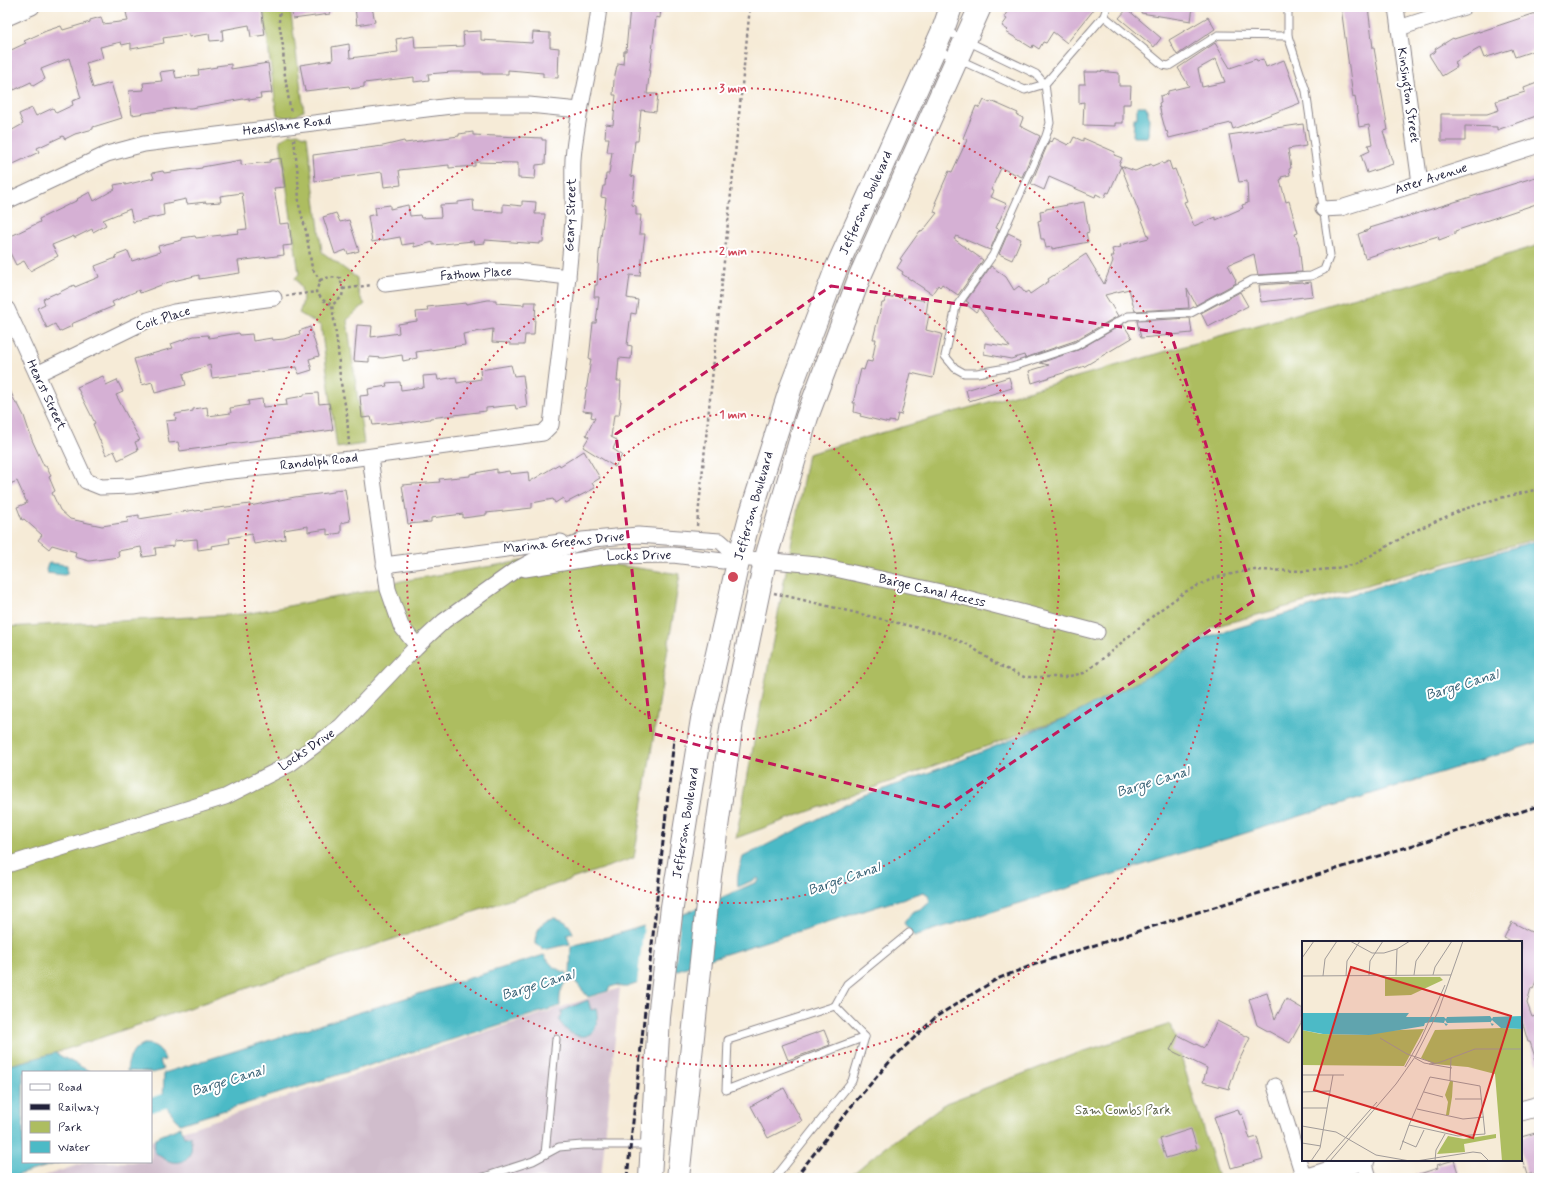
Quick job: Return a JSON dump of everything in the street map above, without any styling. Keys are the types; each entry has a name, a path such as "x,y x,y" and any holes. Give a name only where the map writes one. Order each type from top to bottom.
{"main road":[{"name":"Jefferson Boulevard","path":"650,1178 659,1017 672,907 702,719 739,558 753,506 791,387 836,268 939,39 951,7"},
{"name":"Jefferson Boulevard","path":"678,1178 710,876 733,715 765,561 808,417 860,276 980,7"}],"street":[{"path":"7,18 32,7"},
{"name":"Geary Street","path":"551,425 568,277 573,218 573,160 579,110 598,24 599,7"},
{"name":"Kinsington Street","path":"1396,7 1420,183"},
{"path":"1399,28 1464,7"},
{"name":"Headslane Road","path":"7,201 107,154 144,144 459,105 529,105 579,110"},
{"name":"Aster Avenue","path":"1323,209 1341,208 1539,145"},
{"name":"Fathom Place","path":"385,284 486,271 518,271 568,277"},
{"name":"Coit Place","path":"37,374 148,320 174,312 274,298"},
{"name":"Hearst Street","path":"7,309 86,481"},
{"name":"Randolph Road","path":"86,481 100,487 132,486 222,472 370,457 543,433 551,425"},
{"path":"370,457 388,589 401,626 417,646"},
{"name":"Marina Greens Drive","path":"384,565 551,543 638,535 720,541 739,558"},
{"name":"Locks Drive","path":"7,865 225,796 290,764 341,726 417,646 444,622 514,571 549,552 593,539"},
{"name":"Locks Drive","path":"514,571 606,556 673,556 723,561 739,558 765,561"},
{"name":"Barge Canal Access","path":"765,561 817,565 959,596 1097,632"},
{"path":"1275,1086 1305,1178 1361,1161"},
{"path":"1522,1111 1539,1106"},
{"path":"1364,1161 1369,1178"}],"lane":[{"path":"939,39 961,49 1025,90 1045,84 1104,16 1107,7"},
{"path":"939,39 961,49 1036,74 1045,84 1050,123 1046,136 993,254 956,307 945,356 954,368 964,373 977,373 1012,367 1076,346 1128,316 1191,313 1252,280 1311,276 1324,270 1330,255 1306,91 1288,36 1288,7"},
{"path":"1104,16 1163,65 1169,66 1218,35 1288,36"},
{"path":"865,1036 726,1090 728,1040 836,1006 847,984 909,933"},
{"path":"836,1006 865,1036"},
{"path":"775,1178 852,1081 865,1036"},
{"path":"545,1154 556,1039"},
{"path":"481,1178 533,1161 559,1147 582,1145 652,1145"}],"path":[{"path":"280,7 279,22 291,116"},
{"path":"696,539 750,7"},
{"path":"294,134 299,206 306,231 312,268 320,280"},
{"path":"320,280 330,277 340,278 343,289 342,297 332,305"},
{"path":"316,292 320,280"},
{"path":"343,289 385,284"},
{"path":"274,298 316,292"},
{"path":"316,292 323,300 332,305"},
{"path":"332,305 340,378 347,415 350,459"},
{"path":"758,592 772,592 939,633 967,644 998,665 1024,677 1065,677 1084,673 1160,610 1185,592 1214,578 1250,570 1332,570 1356,564 1412,532 1461,510 1496,499 1539,489"},
{"path":"1110,1178 1114,1174 1116,1178"}],"highlighted area":[{"path":"831,286 1171,334 1255,600 944,808 651,733 616,434"}],"shaded area":[{"path":"620,988 601,1178 38,1178 84,1163 152,1163 152,1141"}],"green space":[{"path":"263,7 290,7 304,111 296,117 287,118 277,115"},
{"path":"298,133 307,136 322,252 357,278 358,292 365,304 347,320 364,444 337,448 321,326 299,313 303,295 302,290 295,278 299,274 280,140 289,134"},
{"path":"1539,245 1539,538 1213,627 1149,687 736,838 808,454 1383,289 1404,287"},
{"path":"552,556 680,574 634,858 55,1053 7,1066 7,627 245,614 369,591 401,581"},
{"name":"Sam Combs Park","path":"1171,1024 1218,1178 848,1178 880,1151 946,1103 1075,1054"}],"water":[{"path":"1137,106 1146,106 1149,117 1148,137 1133,137 1134,118 1137,118"},
{"path":"1539,540 1539,742 914,936 904,923 912,912 923,908 930,902 928,895 924,892 719,956 627,987 617,985 610,987 608,991 588,997 570,975 571,946 684,914 759,881 758,878 738,887 738,875 743,857 857,799 952,764 1070,716 1163,669 1206,637"},
{"path":"48,564 67,565 67,574 47,573 46,570"},
{"path":"553,918 566,922 570,927 573,933 567,935 570,944 543,950 535,944 536,935 542,924"},
{"path":"544,955 553,966 566,972 569,978 561,991 560,1006 180,1124 163,1102 164,1073"},
{"path":"588,1000 591,1010 596,1009 597,1020 594,1030 585,1036 571,1033 565,1029 559,1021 562,1011"},
{"path":"144,1044 152,1045 160,1050 165,1060 160,1061 163,1070 152,1073 152,1071 127,1071 128,1062 131,1055"},
{"path":"55,1053 89,1071 22,1071 22,1163 58,1163 7,1178 7,1066"},
{"path":"181,1127 184,1137 190,1136 190,1153 182,1162 168,1161 154,1151 155,1138"}],"pier":[{"path":"681,913 674,973 637,985 644,924"}],"building":[{"path":"156,7 261,7 265,35 251,37 249,25 222,30 223,40 210,41 209,34 189,37 189,34 163,38 164,43 131,49 131,43 122,45 121,42 100,47 103,58 86,63 93,88 111,83 122,118 93,127 93,129 75,134 65,139 63,136 37,148 39,152 7,167 7,133 23,124 19,114 32,108 36,116 53,108 56,113 73,105 72,101 81,98 69,58 41,69 45,79 33,86 31,82 14,90 12,85 7,87 7,52 26,43 24,41 61,26 63,30 101,17 103,24 128,21 126,12"},
{"path":"291,7 329,7 330,14 293,19"},
{"path":"355,7 372,7 375,22 357,25"},
{"path":"630,7 661,7 660,18 656,17 647,94 658,94 656,112 641,110 638,141 635,141 631,176 635,177 632,205 636,206 636,215 641,215 639,234 645,234 640,276 630,275 627,298 638,300 636,314 631,313 627,345 632,346 631,359 619,358 617,381 621,381 621,401 619,415 614,415 611,437 617,440 613,449 622,455 615,467 583,447 589,437 586,435 595,418 591,417 592,412 583,411 591,359 589,359 593,323 596,323 599,297 594,297 595,285 597,285 599,253 606,198 601,197 603,186 605,186 606,174 609,174 612,152 607,152 609,138 605,138 606,124 613,125 616,95 613,95 614,80 618,63 623,64 624,51 626,51"},
{"path":"1010,7 1096,7 1067,43 1053,32 1046,43 1043,42 1039,49 1033,45 1032,48 1006,32 1008,30 1002,26 1007,19 1004,17"},
{"path":"1142,7 1193,7 1191,21 1141,13"},
{"path":"1341,7 1368,7 1373,48 1388,130 1383,131 1393,164 1367,173 1361,155 1370,151 1368,145 1372,144 1369,125 1359,127 1355,96 1353,97"},
{"path":"1127,9 1161,38 1154,47 1119,18"},
{"path":"1539,12 1539,49 1515,57 1512,49 1484,58 1480,48 1455,62 1457,67 1442,76 1429,55 1436,51 1435,49 1453,38 1479,32"},
{"path":"1208,17 1215,29 1177,55 1169,40"},
{"path":"481,31 481,40 532,43 533,32 550,33 550,47 559,48 558,78 543,77 543,73 508,70 508,74 452,72 428,74 429,80 414,82 414,77 364,83 364,87 350,89 349,86 305,91 300,65 333,60 332,47 349,44 350,58 398,52 396,39 414,36 415,48 464,46 463,32"},
{"path":"1215,43 1230,68 1256,59 1257,61 1263,59 1266,67 1284,60 1300,103 1233,129 1231,123 1169,138 1167,131 1166,132 1159,103 1161,102 1160,96 1168,94 1168,91 1189,86 1178,68","holes":["1216,59 1225,82 1202,87 1198,69"]},
{"path":"268,63 272,93 260,94 261,98 249,100 249,98 191,108 178,108 132,115 129,91 144,90 143,83 162,81 160,72 174,70 176,78 199,75 198,70 217,67 216,66 231,64 231,69"},
{"path":"1098,71 1119,73 1119,86 1131,86 1130,104 1123,104 1123,123 1115,123 1115,126 1083,125 1084,102 1079,103 1079,84 1085,84 1084,72"},
{"path":"1537,83 1539,91 1539,115 1497,130 1497,127 1465,126 1465,141 1441,141 1441,114 1487,114 1499,110 1496,101 1525,92 1524,88"},
{"path":"984,100 990,103 991,101 1018,113 1017,115 1023,118 1020,126 1040,136 1022,177 1001,168 991,190 994,191 991,197 1007,204 996,228 999,229 990,250 956,236 954,239 983,260 958,295 942,284 940,287 938,285 932,294 902,274 903,272 897,268 902,260 900,259 920,231 922,232 937,213 934,212 937,203 935,203 949,171 952,172 967,140 963,138 976,106 980,108"},
{"path":"1303,124 1306,146 1288,149 1291,168 1289,169 1290,175 1281,177 1282,179 1280,180 1286,202 1289,201 1298,233 1295,234 1299,245 1302,272 1258,275 1254,254 1228,265 1236,280 1236,283 1196,305 1187,288 1189,308 1135,311 1129,289 1105,295 1118,316 1074,341 1025,358 1024,355 1011,359 984,354 985,343 1010,347 979,308 976,312 967,305 969,303 966,301 991,266 1006,277 1014,290 1019,286 1025,293 1028,291 1030,294 1049,281 1048,279 1086,254 1104,284 1113,261 1111,256 1114,256 1112,249 1121,247 1120,245 1149,238 1121,166 1135,171 1151,164 1152,166 1169,161 1172,170 1175,169 1187,201 1184,202 1194,226 1216,217 1216,220 1243,208 1242,205 1248,203 1247,181 1239,182 1229,135"},
{"path":"473,132 473,135 542,138 542,140 546,140 545,164 536,165 535,179 518,178 518,163 475,162 475,166 449,168 449,165 399,170 401,185 384,187 382,172 315,181 313,155 383,146 404,141 405,143 459,136 459,134"},
{"path":"1074,137 1083,141 1083,138 1115,152 1114,155 1122,158 1119,165 1121,166 1109,193 1107,192 1104,198 1096,194 1095,197 1049,177 1044,190 1031,184 1049,141 1052,142 1054,138 1068,145"},
{"path":"281,158 285,187 274,188 280,224 289,223 292,245 283,246 284,255 238,261 240,273 199,279 199,275 169,282 140,293 139,290 112,302 114,306 71,324 72,326 59,332 55,324 47,328 37,308 45,304 43,299 74,285 75,287 99,277 95,266 116,258 115,256 128,251 132,261 160,252 158,246 182,240 182,238 195,236 196,238 239,233 238,230 247,229 242,193 220,196 221,202 187,204 186,199 163,204 164,215 133,222 130,209 103,220 106,225 93,232 92,229 74,238 74,236 52,245 58,256 30,271 24,261 16,265 7,247 7,238 40,222 39,219 78,200 77,199 90,192 94,201 115,189 114,185 125,183 125,185 154,178 152,173 202,168 241,160 241,165 270,162 270,160"},
{"path":"1539,176 1539,203 1455,231 1455,234 1439,240 1438,236 1365,258 1358,234 1371,229 1370,228"},
{"path":"473,200 474,211 503,212 503,204 522,206 522,201 536,202 535,214 545,214 543,242 540,242 540,244 485,240 485,243 474,244 473,241 433,245 433,242 414,247 414,243 402,245 400,237 372,242 368,216 376,214 375,207 390,205 390,209 408,205 410,216 420,215 421,218 441,217 440,205 458,204 458,202"},
{"path":"1084,202 1089,232 1086,233 1088,242 1052,249 1052,247 1046,248 1044,239 1041,239 1038,221 1041,220 1040,211"},
{"path":"336,213 340,222 349,220 359,251 348,254 346,250 335,254 323,217"},
{"path":"1008,233 1021,239 1012,260 999,254"},
{"path":"1311,282 1313,296 1261,302 1259,285"},
{"path":"1240,292 1248,306 1208,327 1201,313"},
{"path":"893,296 928,301 926,314 929,315 926,330 942,334 933,378 911,373 901,415 898,414 896,422 889,421 889,423 860,416 861,414 854,412 855,403 853,403 861,369 864,370 867,361 872,362 876,339 873,339 882,303 884,303 886,297 892,298"},
{"path":"496,300 496,303 524,305 524,302 536,302 534,335 525,335 524,345 510,345 510,343 492,342 493,329 463,334 465,345 416,352 417,358 403,361 402,355 383,358 369,357 369,362 354,361 357,325 372,326 371,337 399,333 398,324 417,321 416,312 428,311 427,307 466,304"},
{"path":"1190,318 1192,333 1141,338 1137,321"},
{"path":"1123,324 1132,338 1085,366 1032,383 1029,371 1049,365 1040,363 1078,350"},
{"path":"310,327 319,356 309,359 312,370 299,374 297,367 212,378 210,365 183,374 186,385 155,393 152,382 142,385 134,359 173,348 171,344 194,336 208,335 209,338 239,333 240,335 252,334 253,341 272,338 273,340 284,339 300,334 299,331"},
{"path":"511,365 514,376 523,375 527,407 516,409 515,405 486,408 486,411 403,423 373,425 371,417 362,418 360,396 369,395 368,389 387,386 386,383 400,382 401,390 424,387 423,376 437,375 438,380 456,377 457,383 481,379 480,370"},
{"path":"103,376 106,385 117,380 123,392 116,395 140,440 135,442 138,450 118,460 114,451 106,455 93,424 95,423 77,387"},
{"path":"1009,377 1012,388 969,401 966,390"},
{"path":"7,383 16,404 18,404 24,416 32,440 44,466 46,466 51,476 49,477 55,491 52,493 60,510 70,519 102,526 128,522 127,517 139,515 139,519 194,510 250,504 250,506 345,489 350,521 341,523 341,533 327,535 327,529 308,532 308,526 284,530 285,539 254,544 252,534 229,538 230,543 198,550 197,539 174,541 174,546 155,548 156,555 143,557 141,547 118,551 119,557 89,561 75,557 76,552 52,545 49,549 38,540 42,535 24,519 22,520 17,507 27,503 17,481 10,484 7,477"},
{"path":"318,393 319,404 329,403 333,430 180,451 178,442 169,443 166,421 176,420 175,414 207,407 208,416 231,413 230,408 249,405 248,401 262,399 263,407 287,405 286,399 304,396 304,394"},
{"path":"584,451 600,478 592,483 595,488 566,503 563,498 555,503 553,499 532,503 532,508 486,513 486,515 463,518 463,514 431,518 431,522 408,524 402,485 440,482 439,479 470,476 470,474 497,469 497,473 509,471 510,474 528,472 529,482 559,464 560,466"},
{"path":"1512,922 1539,936 1539,973 1533,989 1531,988 1527,1003 1532,1017 1539,1015 1539,1062 1537,1063 1530,1042 1528,1042 1522,1021 1522,941 1510,941 1504,938"},
{"path":"1267,993 1275,1019 1286,999 1302,1008 1302,1021 1290,1043 1257,1025 1249,999"},
{"path":"1217,1021 1250,1038 1236,1067 1229,1089 1203,1082 1207,1068 1170,1050 1178,1035 1204,1048"},
{"path":"824,1030 830,1045 788,1060 782,1045"},
{"path":"784,1088 802,1121 768,1138 751,1106"},
{"path":"1238,1109 1240,1115 1242,1114 1250,1139 1257,1137 1263,1159 1231,1168 1221,1133 1220,1134 1214,1117"},
{"path":"1191,1129 1197,1149 1166,1158 1160,1139"},
{"path":"1539,1132 1539,1172 1527,1175 1522,1158 1522,1137"},
{"path":"1454,1161 1459,1176 1452,1178 1413,1178 1413,1176 1438,1168 1437,1165"}],"waterway":[{"name":"Barge Canal","path":"152,1105 181,1096"}],"railway":[{"path":"627,1178 674,739"},
{"path":"795,1178 849,1109 892,1059 937,1016 997,979 1033,965 1179,918 1539,806"}]}
